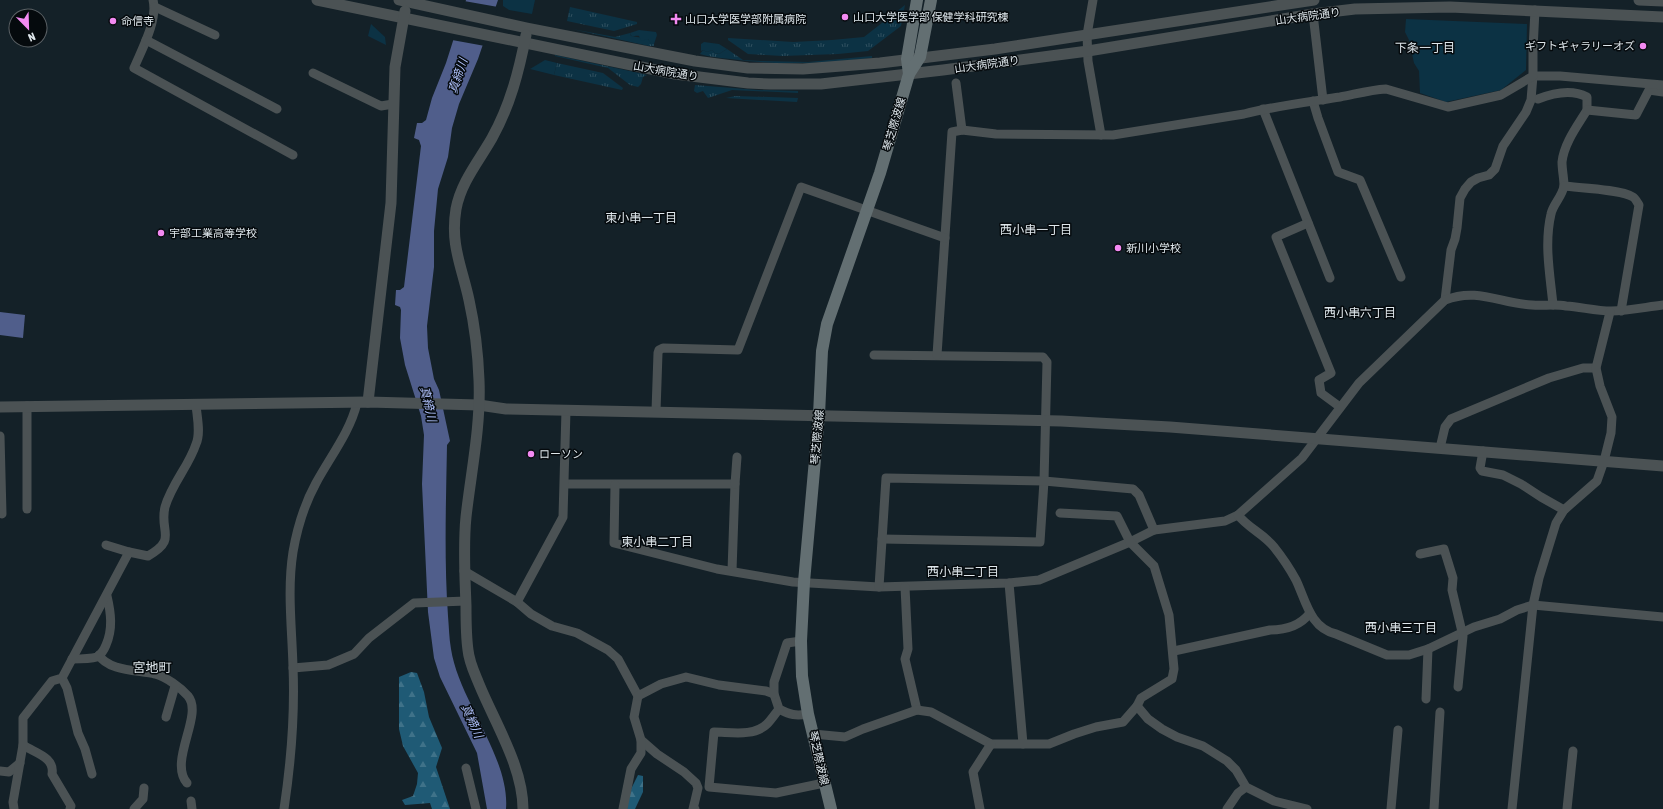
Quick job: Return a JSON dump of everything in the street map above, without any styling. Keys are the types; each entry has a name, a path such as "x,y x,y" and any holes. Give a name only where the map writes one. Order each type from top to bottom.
{"main road":[{"name":"琴芝際波線","path":"909,74 907,59 917,0"},
{"name":"琴芝際波線","path":"831,809 808,714 802,676 800,641 819,415 822,351 826,324 867,211 909,74 920,58 931,0"}],"street":[{"name":"山大病院通り","path":"317,0 675,74 748,83 821,84 1088,51 1313,14 1355,9 1534,5 1663,18"},
{"name":"山大病院通り","path":"404,0 503,23 695,61 748,68 810,69 995,49 1312,0"},
{"path":"284,809 293,732 294,668 290,581 293,552 299,526 310,498 353,418 363,403 391,204 393,104 404,0"},
{"path":"1093,0 1087,35 1088,61 1101,135"},
{"path":"1639,0 1663,1"},
{"path":"215,35 154,3 151,24 134,68 293,155"},
{"path":"1445,300 1451,250 1457,228 1460,198 1471,182 1489,175 1495,169 1503,146 1526,112 1530,100 1533,76 1534,5"},
{"path":"1313,14 1318,118 1338,172 1360,180 1401,277"},
{"path":"523,809 523,794 518,774 483,693 468,652 462,601 466,520 479,405 478,349 468,297 455,249 456,209 470,173 492,139 510,100 527,28"},
{"path":"146,40 277,109"},
{"path":"312,73 381,106 393,104"},
{"path":"937,355 952,132 962,130 996,134 1114,135 1244,114 1263,109 1318,101 1376,89 1386,89 1448,107 1501,95 1533,76 1560,76 1663,85"},
{"path":"956,84 962,130"},
{"path":"1587,110 1636,115 1649,90 1663,92"},
{"path":"1538,99 1560,93 1581,94 1587,97 1587,110 1568,142 1562,160 1564,186 1551,214 1547,240 1554,305"},
{"path":"1263,109 1330,278"},
{"path":"1564,186 1604,190 1623,194 1634,197 1639,205 1621,311"},
{"path":"656,411 659,350 663,348 738,350 801,187 945,238"},
{"path":"1308,223 1276,237 1331,373 1319,380 1321,393 1340,407"},
{"path":"615,485 614,543 717,569 793,582 879,587 1009,584 1039,580 1130,542 1154,530 1225,521 1238,515 1302,458 1359,383 1445,300 1454,296 1470,294 1531,306 1554,305 1610,312 1663,305"},
{"path":"1512,809 1533,605 1539,578 1556,523 1564,510 1597,481 1611,433 1612,418 1600,386 1596,368 1610,312"},
{"path":"874,355 1043,357 1047,362 1044,481 1040,542 882,539"},
{"path":"1440,448 1445,427 1451,419 1550,378 1583,368 1596,368"},
{"path":"0,407 407,403 479,405 506,409 656,411 1046,421 1170,427 1663,466"},
{"path":"106,545 148,556 159,550 164,545 166,537 164,515 165,507 176,481 196,444 198,436 196,405"},
{"path":"27,406 27,509"},
{"path":"517,602 563,517 566,410"},
{"path":"0,436 2,514"},
{"path":"1483,451 1480,468 1482,471 1503,475 1564,510"},
{"path":"732,572 737,457"},
{"path":"879,587 886,478 1044,481 1133,489 1139,495 1154,530"},
{"path":"565,484 735,484"},
{"path":"813,734 845,737 917,710 931,712 991,744 1049,744 1096,726 1123,722 1137,706 1141,698 1172,679 1174,669 1174,651 1169,615 1154,566 1130,542 1117,516 1060,513"},
{"path":"1238,515 1242,520 1260,532 1274,546 1296,580 1315,622 1328,632 1343,636 1387,655 1409,655 1428,649 1461,633 1533,605 1663,617"},
{"path":"1420,554 1444,549 1453,578 1452,590 1461,633 1463,636 1458,687"},
{"path":"14,809 13,802 23,745 23,718 52,681 62,678 107,596 129,552"},
{"path":"464,571 517,602 531,614 552,626 577,633 608,650 618,660 638,696 634,717 641,740 641,753 630,769 623,809"},
{"path":"1009,584 1023,744"},
{"path":"905,587 908,649 905,660 917,710"},
{"path":"72,660 99,655 102,653 109,637 111,627 111,611 107,596"},
{"path":"294,668 328,665 354,654 369,638 414,603 462,601"},
{"path":"1174,651 1270,630 1282,630 1299,623 1310,613"},
{"path":"800,641 787,643 774,682 774,694 779,709 789,715 798,716 808,714"},
{"path":"1426,699 1428,649"},
{"path":"99,655 102,661 118,668 155,674 163,677 187,695 193,707 182,762 183,777 187,783"},
{"path":"638,696 661,684 686,677 719,685 766,691 774,694"},
{"path":"62,678 67,688 78,733 85,749 92,774"},
{"path":"166,717 175,686"},
{"path":"1137,706 1148,719 1162,729 1177,737 1203,746 1227,761 1236,770 1246,787 1274,801 1307,809"},
{"path":"779,709 766,725 756,731 714,732 709,787 776,794 824,783"},
{"path":"1434,809 1440,712"},
{"path":"1391,809 1398,730"},
{"path":"641,740 657,754 684,772 696,783 698,788 698,796 694,802 693,809 695,809"},
{"path":"980,809 973,772 991,744"},
{"path":"23,745 49,760 53,768 52,774 71,806 70,809"},
{"path":"1567,809 1573,751"},
{"path":"0,772 9,772 20,764"},
{"path":"466,768 476,809"},
{"path":"1227,809 1238,793 1246,787"},
{"path":"144,788 143,799 146,809"},
{"path":"134,809 143,799"}],"green space":[{"path":"503,0 535,0 532,14 509,10 503,6"},
{"path":"905,5 901,26 868,51 838,54 782,56 748,54 728,40 728,38 793,42 864,37"},
{"path":"570,7 637,22 637,24 614,31 567,21"},
{"path":"1406,19 1527,24 1526,70 1501,90 1446,102 1420,93 1419,71 1414,63 1409,40 1405,32"},
{"path":"371,24 385,37 386,45 368,36"},
{"path":"572,29 615,37 630,33 631,36 648,39 654,44 654,46 649,46"},
{"path":"639,30 656,32 657,35 654,44 651,44 648,39 641,41 639,36 632,36 630,33"},
{"path":"704,42 719,44 727,49 719,54 712,50 707,52 703,50 701,51 701,44"},
{"path":"727,49 743,60 808,62 872,56 872,58 837,61 784,63 749,61 700,54 703,50 707,52 712,50 719,54"},
{"path":"555,55 647,75 643,77 641,84 638,87 630,85 608,68"},
{"path":"545,60 557,63 554,75 530,69"},
{"path":"557,63 603,73 623,88 622,90 554,75"},
{"path":"695,85 758,90 798,91 798,93 732,90 708,98 703,91 697,93 694,91"},
{"path":"735,96 798,98 797,102 726,98"},
{"path":"411,672 417,673 424,692 429,717 442,748 436,767 450,809 432,809 430,803 405,805 402,800 413,796 417,784 418,773 403,746 399,729 399,677"},
{"path":"638,775 643,776 643,792 635,809 627,809 629,793"}],"water":[{"name":"真締川","path":"466,0 498,0 478,59 459,104 452,128 448,157 438,189 434,231 434,267 427,326 428,348 434,379 439,390 450,441 447,445 446,552 449,637 451,649 456,669 464,689 500,769 505,789 506,809 487,809 477,753 440,677 434,658 428,612 422,484 424,435 421,416 405,365 400,338 401,310 400,307 395,305 396,290 400,290 404,287 421,146 419,140 414,138 417,123 422,123 426,120 432,98 446,63"},
{"path":"0,312 25,315 23,338 0,335"}],"pier":[{"path":"464,1 498,7 485,46 452,40"}],"place":[{"name":"山口大学医学部 保健学科研究棟","path":"845,17"},
{"name":"山口大学医学部附属病院","path":"676,19"},
{"name":"命信寺","path":"113,21"},
{"name":"ギフトギャラリーオズ","path":"1643,46"},
{"name":"宇部工業高等学校","path":"161,233"},
{"name":"新川小学校","path":"1118,248"},
{"name":"ローソン","path":"531,454"}],"district":[{"name":"下条一丁目","path":"1425,48"},
{"name":"東小串一丁目","path":"641,218"},
{"name":"西小串一丁目","path":"1036,230"},
{"name":"西小串六丁目","path":"1360,313"},
{"name":"東小串二丁目","path":"657,542"},
{"name":"西小串二丁目","path":"963,572"},
{"name":"西小串三丁目","path":"1401,628"},
{"name":"宮地町","path":"152,667"}]}
